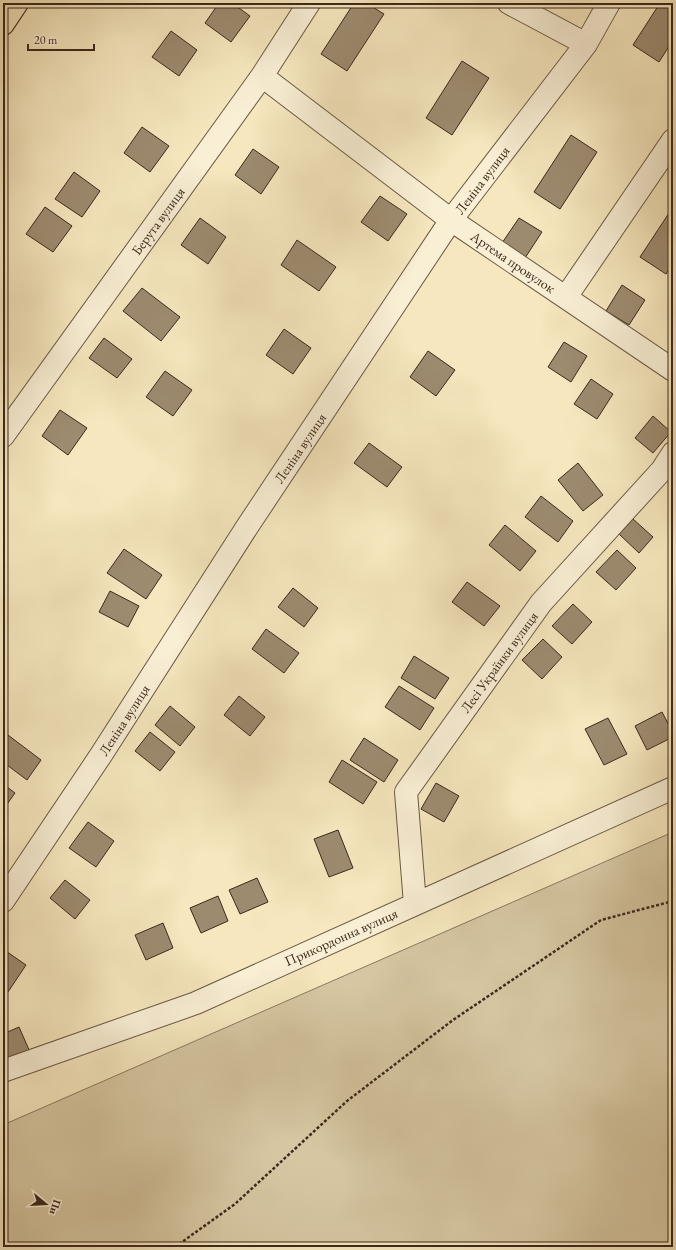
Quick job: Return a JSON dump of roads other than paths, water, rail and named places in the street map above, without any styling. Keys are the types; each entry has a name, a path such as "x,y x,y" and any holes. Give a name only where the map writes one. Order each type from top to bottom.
{"main road":[{"path":"3,24 17,3"}],"street":[{"name":"Берута вулиця","path":"3,436 262,76 309,3"},
{"path":"509,3 586,44"},
{"name":"Леніна вулиця","path":"3,901 101,755 247,527 451,220 586,44 609,3"},
{"name":"Артема провулок","path":"262,76 451,220 673,370"},
{"path":"566,297 673,140"},
{"name":"Лесі Українки вулиця","path":"415,904 406,792 541,603 662,470 673,453"},
{"name":"Прикордонна вулиця","path":"3,1071 196,1003 673,788"}]}
